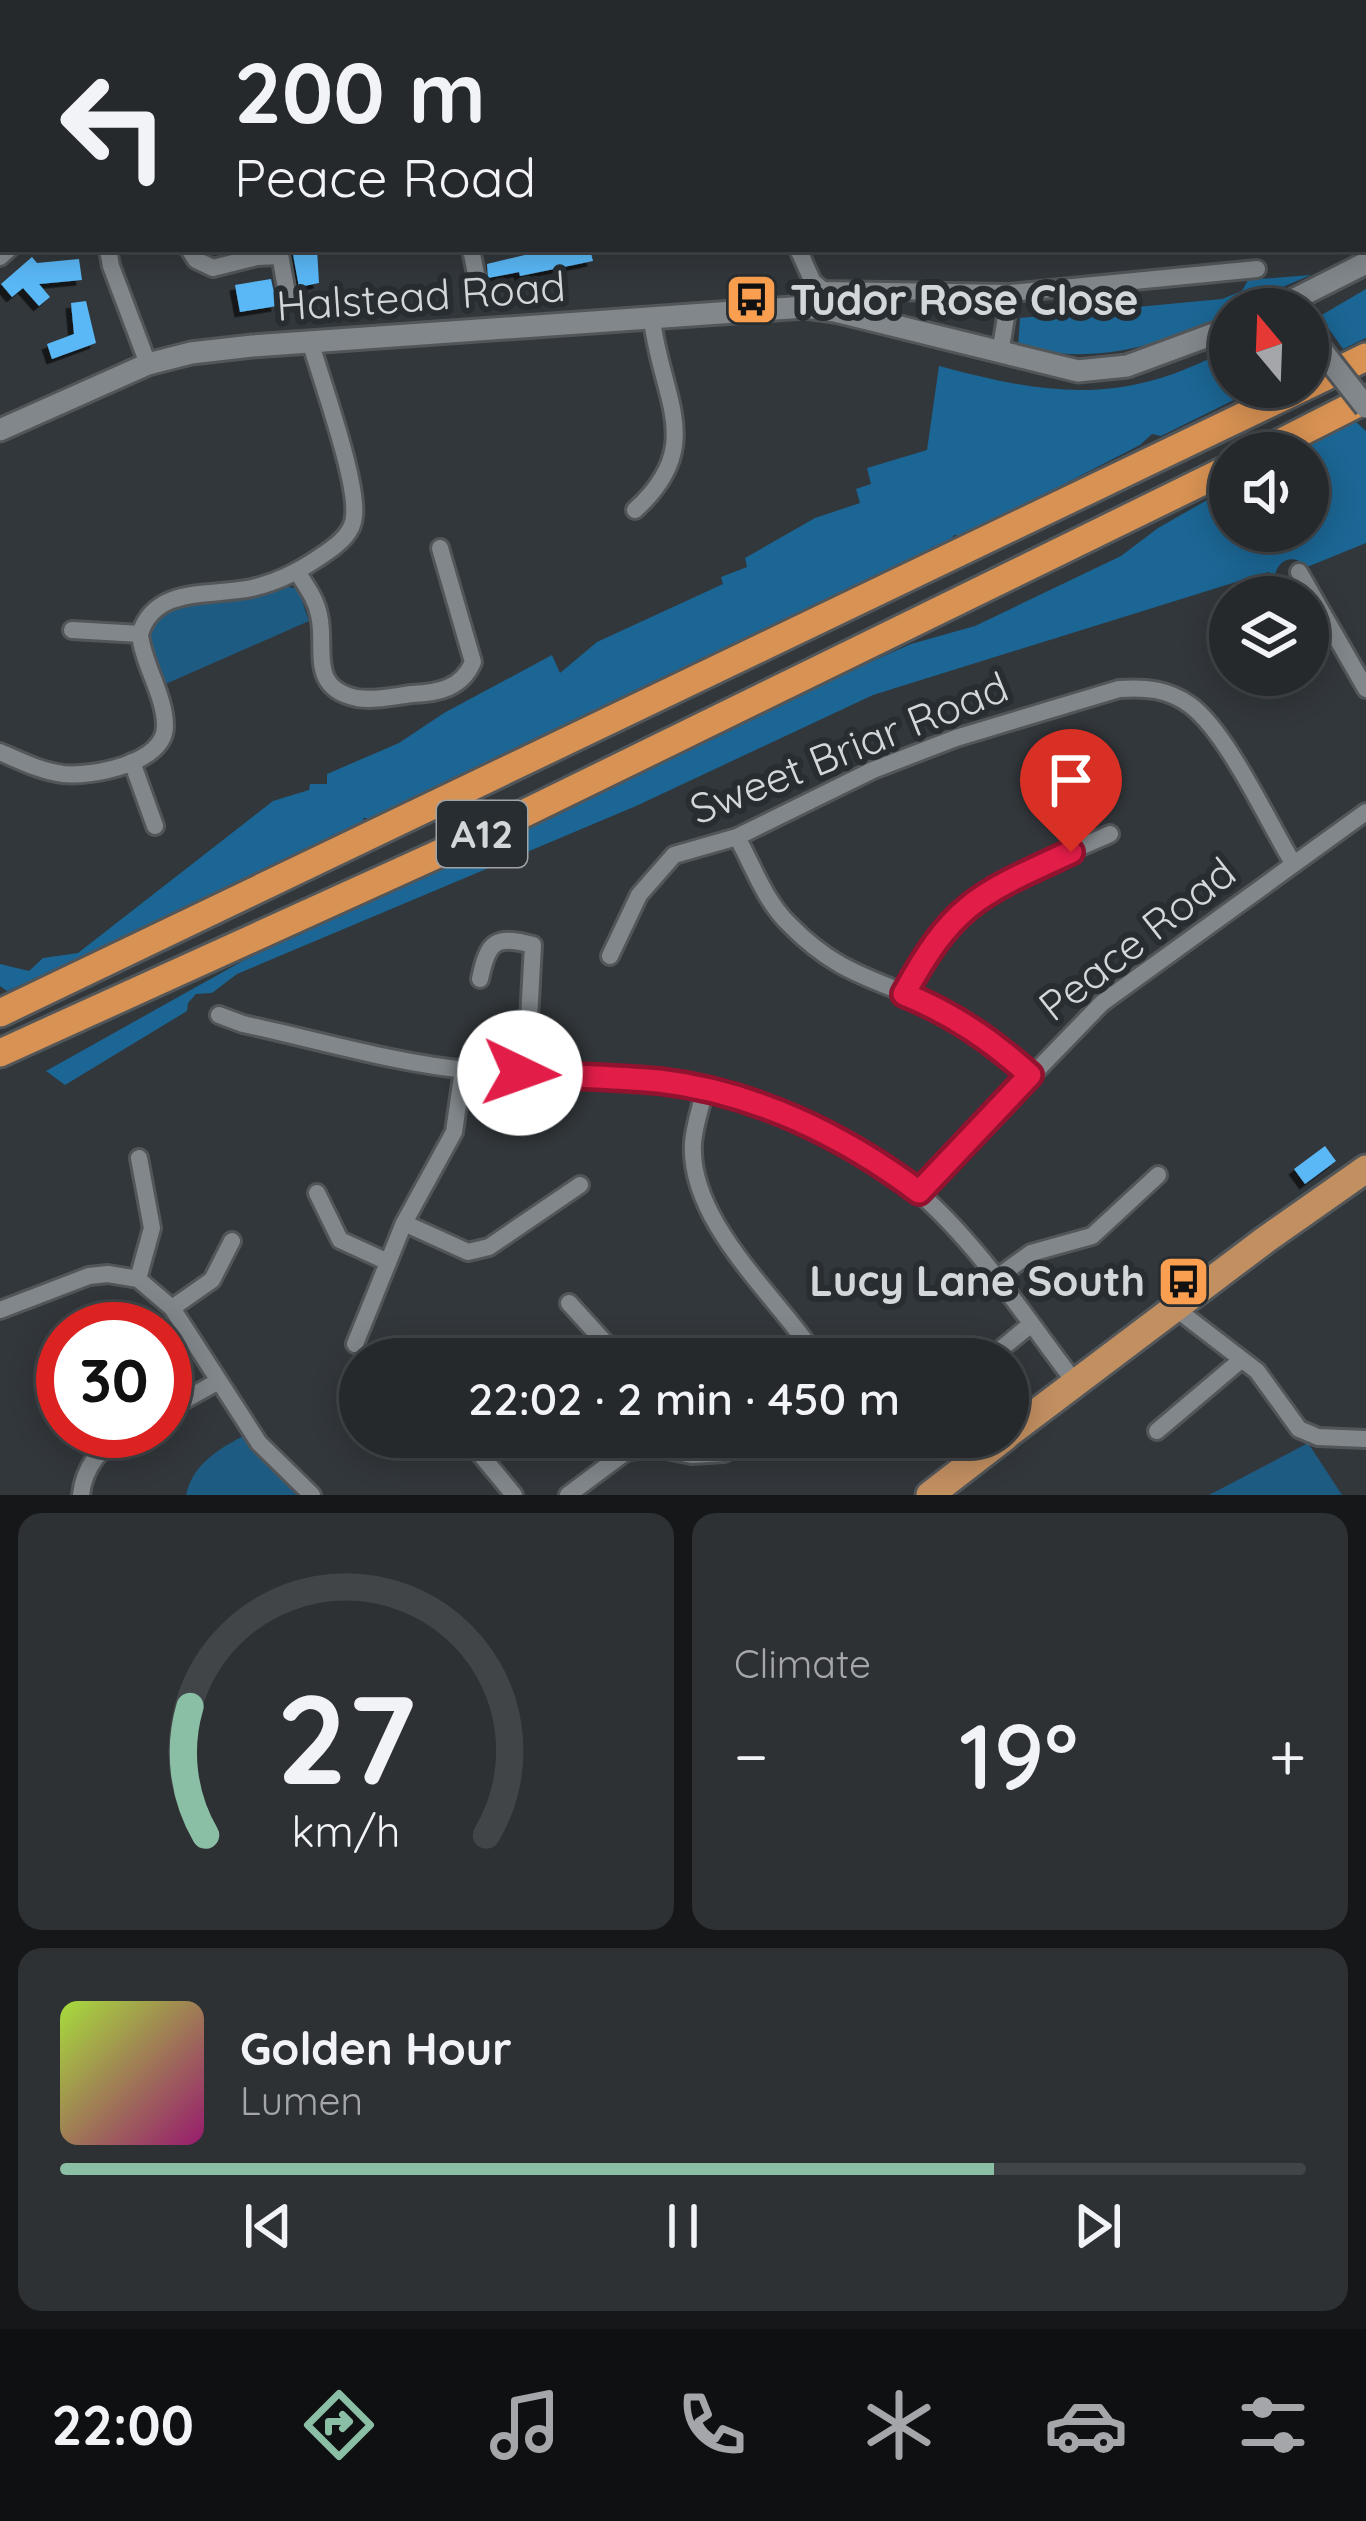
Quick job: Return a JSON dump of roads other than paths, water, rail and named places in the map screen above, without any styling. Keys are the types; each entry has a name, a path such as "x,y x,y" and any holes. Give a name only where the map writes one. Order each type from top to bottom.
{"highway":[{"name":"A12","path":"1329,375 1366,357"},
{"path":"1305,432 1366,403"},
{"name":"A12","path":"0,1013 1260,408"},
{"name":"A12","path":"0,1053 480,835 1209,478"},
{"name":"A12","path":"0,997 138,948"},
{"name":"A12","path":"0,1074 122,999"}],"main road":[{"path":"1029,1418 1366,1169"},
{"path":"937,1493 979,1458"}],"street":[{"path":"109,252 148,364"},
{"path":"191,252 213,268 279,252 288,299"},
{"path":"472,252 476,274"},
{"path":"799,252 813,282 824,290 1010,293 1257,269"},
{"path":"1319,288 1366,263"},
{"path":"1000,352 1010,293"},
{"name":"Halstead Road","path":"0,430 148,364 191,353 805,307 1078,371 1127,366 1209,336"},
{"path":"635,510 668,474 676,441 652,319"},
{"path":"0,752 61,773 83,774 154,753 164,739 165,722 140,634 153,609 166,601 251,588 298,573 353,526 355,512 311,344"},
{"path":"1329,358 1366,403"},
{"path":"298,573 320,617 320,660 330,682 354,698 430,693 454,686 473,662 440,548"},
{"path":"1299,572 1366,689"},
{"path":"72,630 140,634"},
{"name":"Sweet Briar Road","path":"610,956 639,895 674,855 737,837 873,770 956,738 1074,701 1144,687 1170,693 1194,707 1228,752 1293,863"},
{"path":"132,761 155,826"},
{"name":"Peace Road","path":"919,1192 1102,1004 1366,812"},
{"path":"904,994 928,950 962,909 994,887 1110,834"},
{"path":"737,837 772,905 821,954 856,976 941,1009 973,1028 1030,1075"},
{"path":"480,979 485,952 494,943 536,938 528,1037 520,1073"},
{"path":"219,1016 463,1070 705,1089 797,1119 832,1135 919,1192 995,1279 1074,1382"},
{"path":"357,1338 404,1223 454,1132 463,1070"},
{"path":"705,1089 693,1144 696,1170 713,1218 802,1338"},
{"path":"138,1279 152,1228 139,1158"},
{"path":"995,1279 1031,1252 1092,1236 1157,1175"},
{"path":"404,1223 468,1252 489,1247 580,1185"},
{"path":"317,1193 340,1240 388,1262"},
{"path":"181,1302 212,1280 232,1241"},
{"path":"0,1310 89,1276 108,1274 138,1279 165,1302"},
{"path":"569,1304 601,1338"},
{"path":"1174,1308 1258,1371 1299,1429 1318,1437 1366,1439"},
{"path":"1014,1338 1030,1325"},
{"path":"192,1341 272,1457 312,1495"},
{"path":"1157,1432 1241,1360"},
{"path":"192,1396 217,1382"},
{"path":"81,1495 94,1458"},
{"path":"483,1458 514,1495"},
{"path":"568,1495 617,1458"}],"place":[{"name":"Tudor Rose Close","path":"751,300"},
{"name":"Lucy Lane South","path":"1184,1281"}]}
